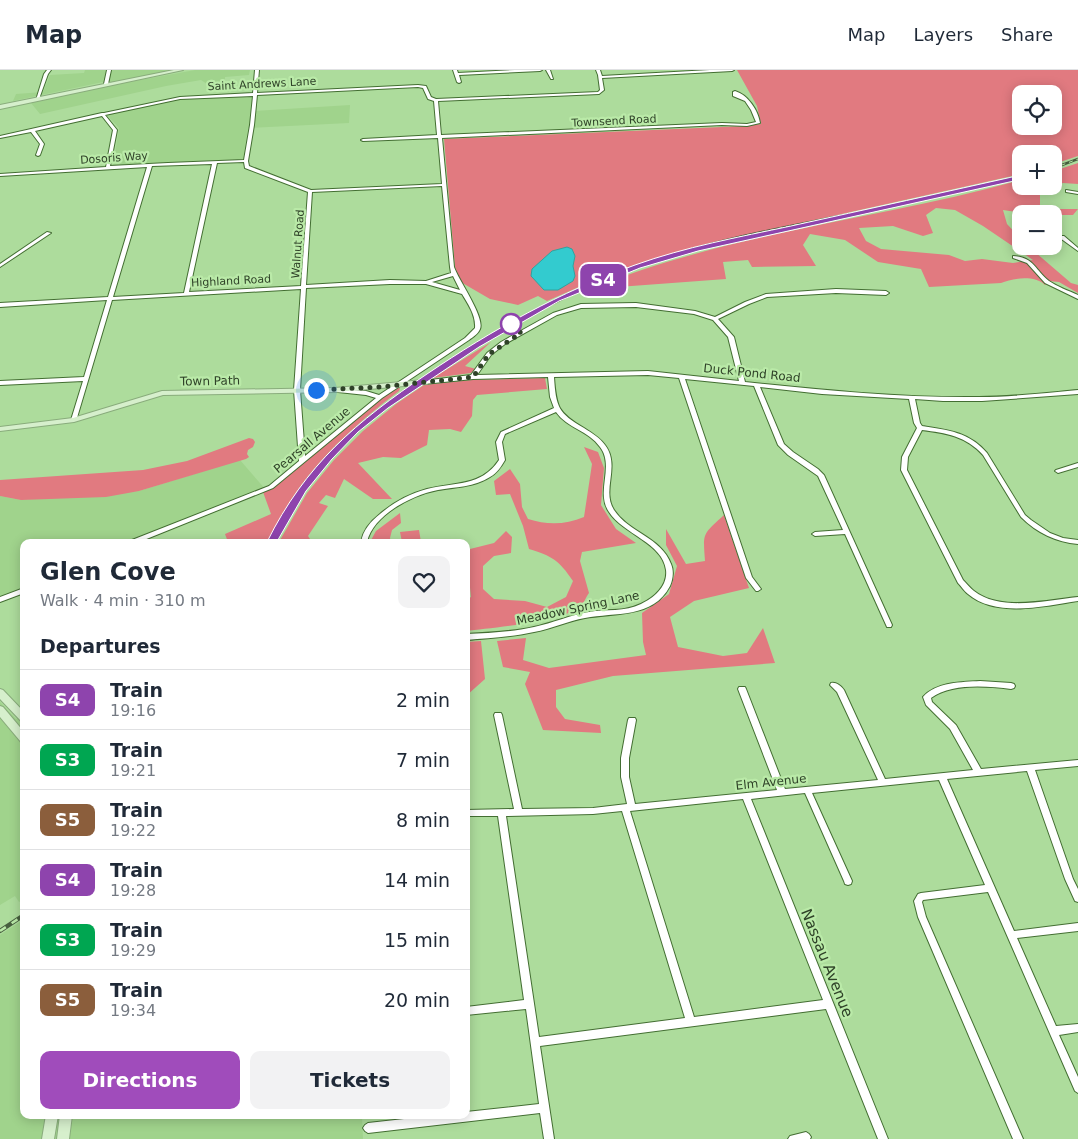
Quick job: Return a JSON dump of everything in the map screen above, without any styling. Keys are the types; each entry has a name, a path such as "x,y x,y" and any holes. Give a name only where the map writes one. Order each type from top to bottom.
{"main road":[{"path":"0,107 181,70"},
{"name":"Town Path","path":"0,429 74,420 163,393 335,390 422,382"},
{"path":"0,693 20,714"},
{"path":"0,710 20,734"},
{"path":"48,1139 51,1119"},
{"path":"63,1139 66,1119"}],"street":[{"path":"37,99 49,70"},
{"path":"106,84 109,70"},
{"path":"258,70 247,164 310,191 444,185"},
{"path":"460,82 456,72 540,70"},
{"path":"548,70 552,78"},
{"path":"462,292 453,274 436,100 598,93 602,90 598,70"},
{"path":"651,70 654,75"},
{"path":"601,78 732,71"},
{"name":"Saint Andrews Lane","path":"0,137 180,98 421,86 426,88 429,98 436,100"},
{"name":"Townsend Road","path":"440,136 625,130 758,123 758,119 750,104 744,98"},
{"path":"102,114 115,130 108,167"},
{"path":"32,130 42,144 38,155"},
{"path":"364,140 440,136"},
{"path":"186,294 215,162"},
{"name":"Dosoris Way","path":"0,175 215,162 247,164"},
{"path":"74,420 150,165"},
{"name":"Walnut Road","path":"302,462 296,390 310,191"},
{"path":"1068,191 1078,193"},
{"path":"0,266 49,232"},
{"path":"1062,237 1078,250"},
{"path":"1015,257 1029,262 1047,282 1078,297"},
{"path":"426,282 453,274"},
{"name":"Highland Road","path":"0,306 304,287 426,282 462,292"},
{"path":"715,319 747,302 766,296 836,291 886,293"},
{"name":"Pearsall Avenue","path":"142,539 264,492 279,482 380,397 466,339 478,328 476,316 462,292"},
{"path":"473,377 489,354 503,343 555,314 575,307 636,305 695,313 715,319 731,337 742,383"},
{"path":"418,372 413,378 422,382"},
{"name":"Duck Pond Road","path":"422,382 473,377 648,374 822,392 963,400 1078,392"},
{"path":"365,539 367,531 374,522 397,504 428,490 479,481 492,474 502,460 499,442 503,433 557,409 551,375"},
{"path":"681,376 749,578 758,589"},
{"path":"0,383 86,379"},
{"path":"756,385 781,445 788,453 821,475 889,625"},
{"path":"335,390 366,393 380,397"},
{"path":"912,397 917,423 920,428"},
{"name":"Meadow Spring Lane","path":"470,637 521,632 590,614 641,607 658,598 669,582 669,565 663,554 653,544 622,523 608,505 606,489 610,458 605,447 595,437 567,419 557,409"},
{"path":"920,428 958,434 978,445 986,454 1023,516 1031,524 1052,536 1078,542"},
{"path":"920,428 905,457 904,470 955,572 966,590 981,600 998,605 1078,599"},
{"path":"1058,471 1078,464"},
{"path":"815,534 847,532"},
{"path":"0,600 20,592"},
{"path":"979,773 953,727 929,703 928,697 941,689 984,683 1011,686"},
{"path":"834,686 840,690 883,782"},
{"path":"742,689 782,792"},
{"path":"498,715 519,813"},
{"path":"632,720 625,758 628,808 691,1022"},
{"name":"Elm Avenue","path":"470,813 593,811 1078,763"},
{"path":"1030,768 1069,879 1078,898"},
{"path":"942,777 1078,1088"},
{"path":"807,790 848,881"},
{"name":"Nassau Avenue","path":"746,796 882,1139"},
{"path":"502,813 548,1139"},
{"path":"991,888 922,897 918,901 922,917 1018,1139"},
{"path":"1011,935 1078,927"},
{"path":"470,1011 529,1004"},
{"path":"535,1042 829,1004"},
{"path":"1054,1031 1078,1028"},
{"path":"470,1116 544,1108"},
{"path":"368,1128 447,1119"},
{"path":"793,1139 806,1137"}],"shaded area":[{"path":"85,70 106,70 103,82 13,101 16,94 43,92 50,75 84,73"},
{"path":"109,70 182,70 106,84"},
{"path":"195,70 250,70 249,75 225,77 225,83 207,84 201,80 40,114 31,103 102,87"},
{"path":"737,70 1078,70 1078,156 1062,161 1062,145 1012,145 1012,176 694,247 613,272 547,301 538,296 518,305 490,299 459,281 455,267 444,139 761,124 757,106"},
{"path":"253,95 252,111 350,105 349,123 248,128 243,159 113,165 119,128 106,114 180,99"},
{"path":"1078,163 1078,184 1062,183 1062,168"},
{"path":"1012,182 1012,195 1040,195 1040,205 1012,205 1012,211 1003,210 1007,224 1012,229 1012,246 955,210 936,208 926,215 933,233 923,236 893,226 859,228 866,241 881,249 949,255 965,261 982,259 1013,263 1033,260 1026,255 1038,255 1071,283 1078,285 1078,293 1059,282 1049,281 1045,285 1036,280 1024,278 1001,283 929,287 921,269 878,262 845,240 810,234 803,245 816,266 752,267 748,260 723,262 726,279 591,289 643,270 750,240 913,206"},
{"path":"1062,209 1078,209 1073,215 1062,215"},
{"path":"491,342 465,366 476,369 471,373 433,378"},
{"path":"545,378 547,389 477,395 473,400 472,416 461,432 450,429 429,430 427,445 401,458 383,457 358,463 392,499 373,499 344,479 335,498 326,495 319,503 328,506 308,536 310,539 281,539 307,493 334,460 363,431 396,404 424,385 472,380"},
{"path":"400,388 399,391 341,440 324,458 292,498 270,539 227,539 225,534 271,514 263,492 382,396"},
{"path":"249,438 255,442 253,447 248,450 247,454 249,457 246,459 139,491 106,497 21,500 0,496 0,480 143,470 187,461"},
{"path":"584,447 598,452 604,468 601,505 616,529 636,543 582,552 580,561 589,593 581,606 572,612 544,620 470,631 470,549 494,543 506,531 512,537 511,553 494,556 483,566 483,589 494,599 525,601 547,607 566,597 573,581 559,563 544,554 529,549 523,526 510,494 496,495 494,481 510,469 520,484 522,507 528,519 556,523 570,522 584,517 592,464"},
{"path":"240,460 266,490 142,539 20,539 20,592 0,600 0,496 21,500 139,491"},
{"path":"400,513 401,523 392,530 390,539 372,539 376,531"},
{"path":"724,515 749,588 694,601 670,617 678,647 723,656 747,653 763,628 775,663 613,676 556,690 556,707 565,719 600,725 601,733 543,730 525,684 530,672 503,667 497,641 526,638 523,660 549,668 646,655 643,642 642,613 669,594 677,566 666,545 666,529 686,564 705,561 704,539 711,527"},
{"path":"419,530 420,539 401,539 400,532"},
{"path":"481,641 485,679 470,692 470,642"},
{"path":"0,702 16,719 20,717 20,901 15,896 0,905"},
{"path":"20,922 20,1119 362,1119 363,1139 0,1139 0,935"}],"water":[{"path":"567,247 572,249 575,256 573,266 575,276 573,281 558,290 544,290 531,276 532,269 552,251"}],"railway":[{"path":"1062,165 1078,159"},
{"path":"308,483 337,450 404,393 493,335 576,292 634,268 726,240 926,199 1012,179"},
{"path":"274,539 286,515 309,481"},
{"path":"0,931 20,918"}],"train":[{"name":"S4","path":"274,539 302,490 329,457 356,430 385,406 476,345 557,300 638,266 696,249 1012,180"}],"route":[{"path":"316,390 380,387 473,377 489,354 503,343 521,333 511,324"}]}
